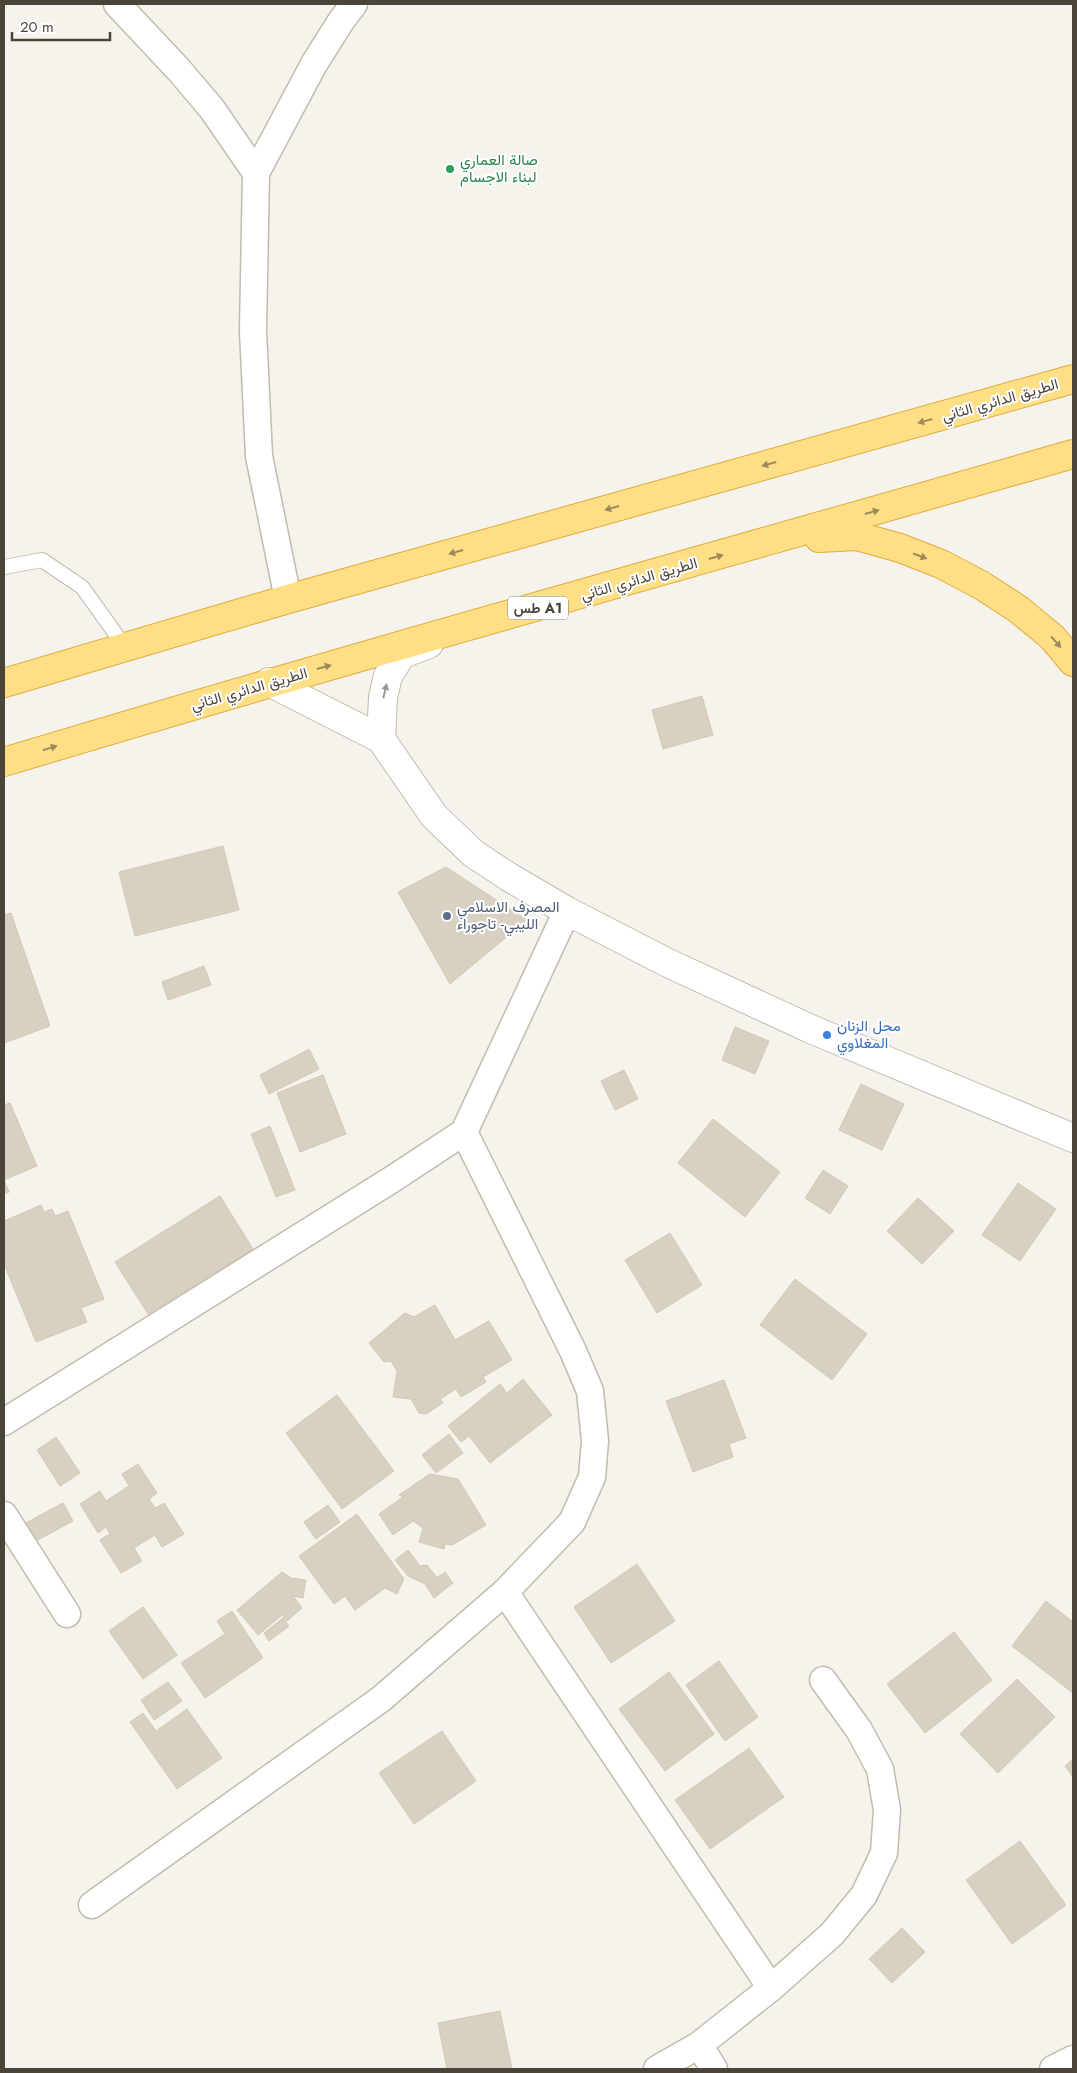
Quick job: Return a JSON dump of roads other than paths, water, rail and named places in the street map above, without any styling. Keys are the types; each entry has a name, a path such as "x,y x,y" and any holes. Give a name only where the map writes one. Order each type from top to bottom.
{"highway":[{"name":"الطريق الدائري الثاني","path":"4,683 288,599 1073,379"},
{"name":"الطريق الدائري الثاني","path":"4,762 269,682 479,625 1073,454"},
{"path":"787,536 807,539 857,536 900,548 941,564 981,585 1018,609 1052,637 1073,662"}],"street":[{"path":"117,4 179,70 212,109 256,173"},
{"path":"288,599 259,456 252,331 256,173 314,64 340,21 354,4"},
{"path":"381,739 383,697 388,676 402,654 479,625"},
{"path":"269,682 381,739 434,816 474,854 508,877 567,911 668,963 812,1030 1073,1138"},
{"path":"4,1422 391,1180 464,1132 567,911"},
{"path":"92,1905 381,1699 505,1592 572,1522 592,1478 595,1441 590,1391 464,1132"},
{"path":"4,1515 67,1614"},
{"path":"505,1592 771,1988"},
{"path":"657,2069 699,2045 771,1988 832,1934 864,1895 884,1853 887,1810 880,1769 859,1730 823,1680"},
{"path":"699,2045 714,2069"},
{"path":"1053,2069 1073,2059"}],"lane":[{"path":"4,567 42,560 82,587 125,647"}],"place":[{"name":"صالة العماري لبناء الاجسام","path":"450,169"},
{"name":"المصرف الاسلامي الليبي- تاجوراء","path":"447,916"},
{"name":"محل الزنان المغلاوي","path":"827,1035"}]}
